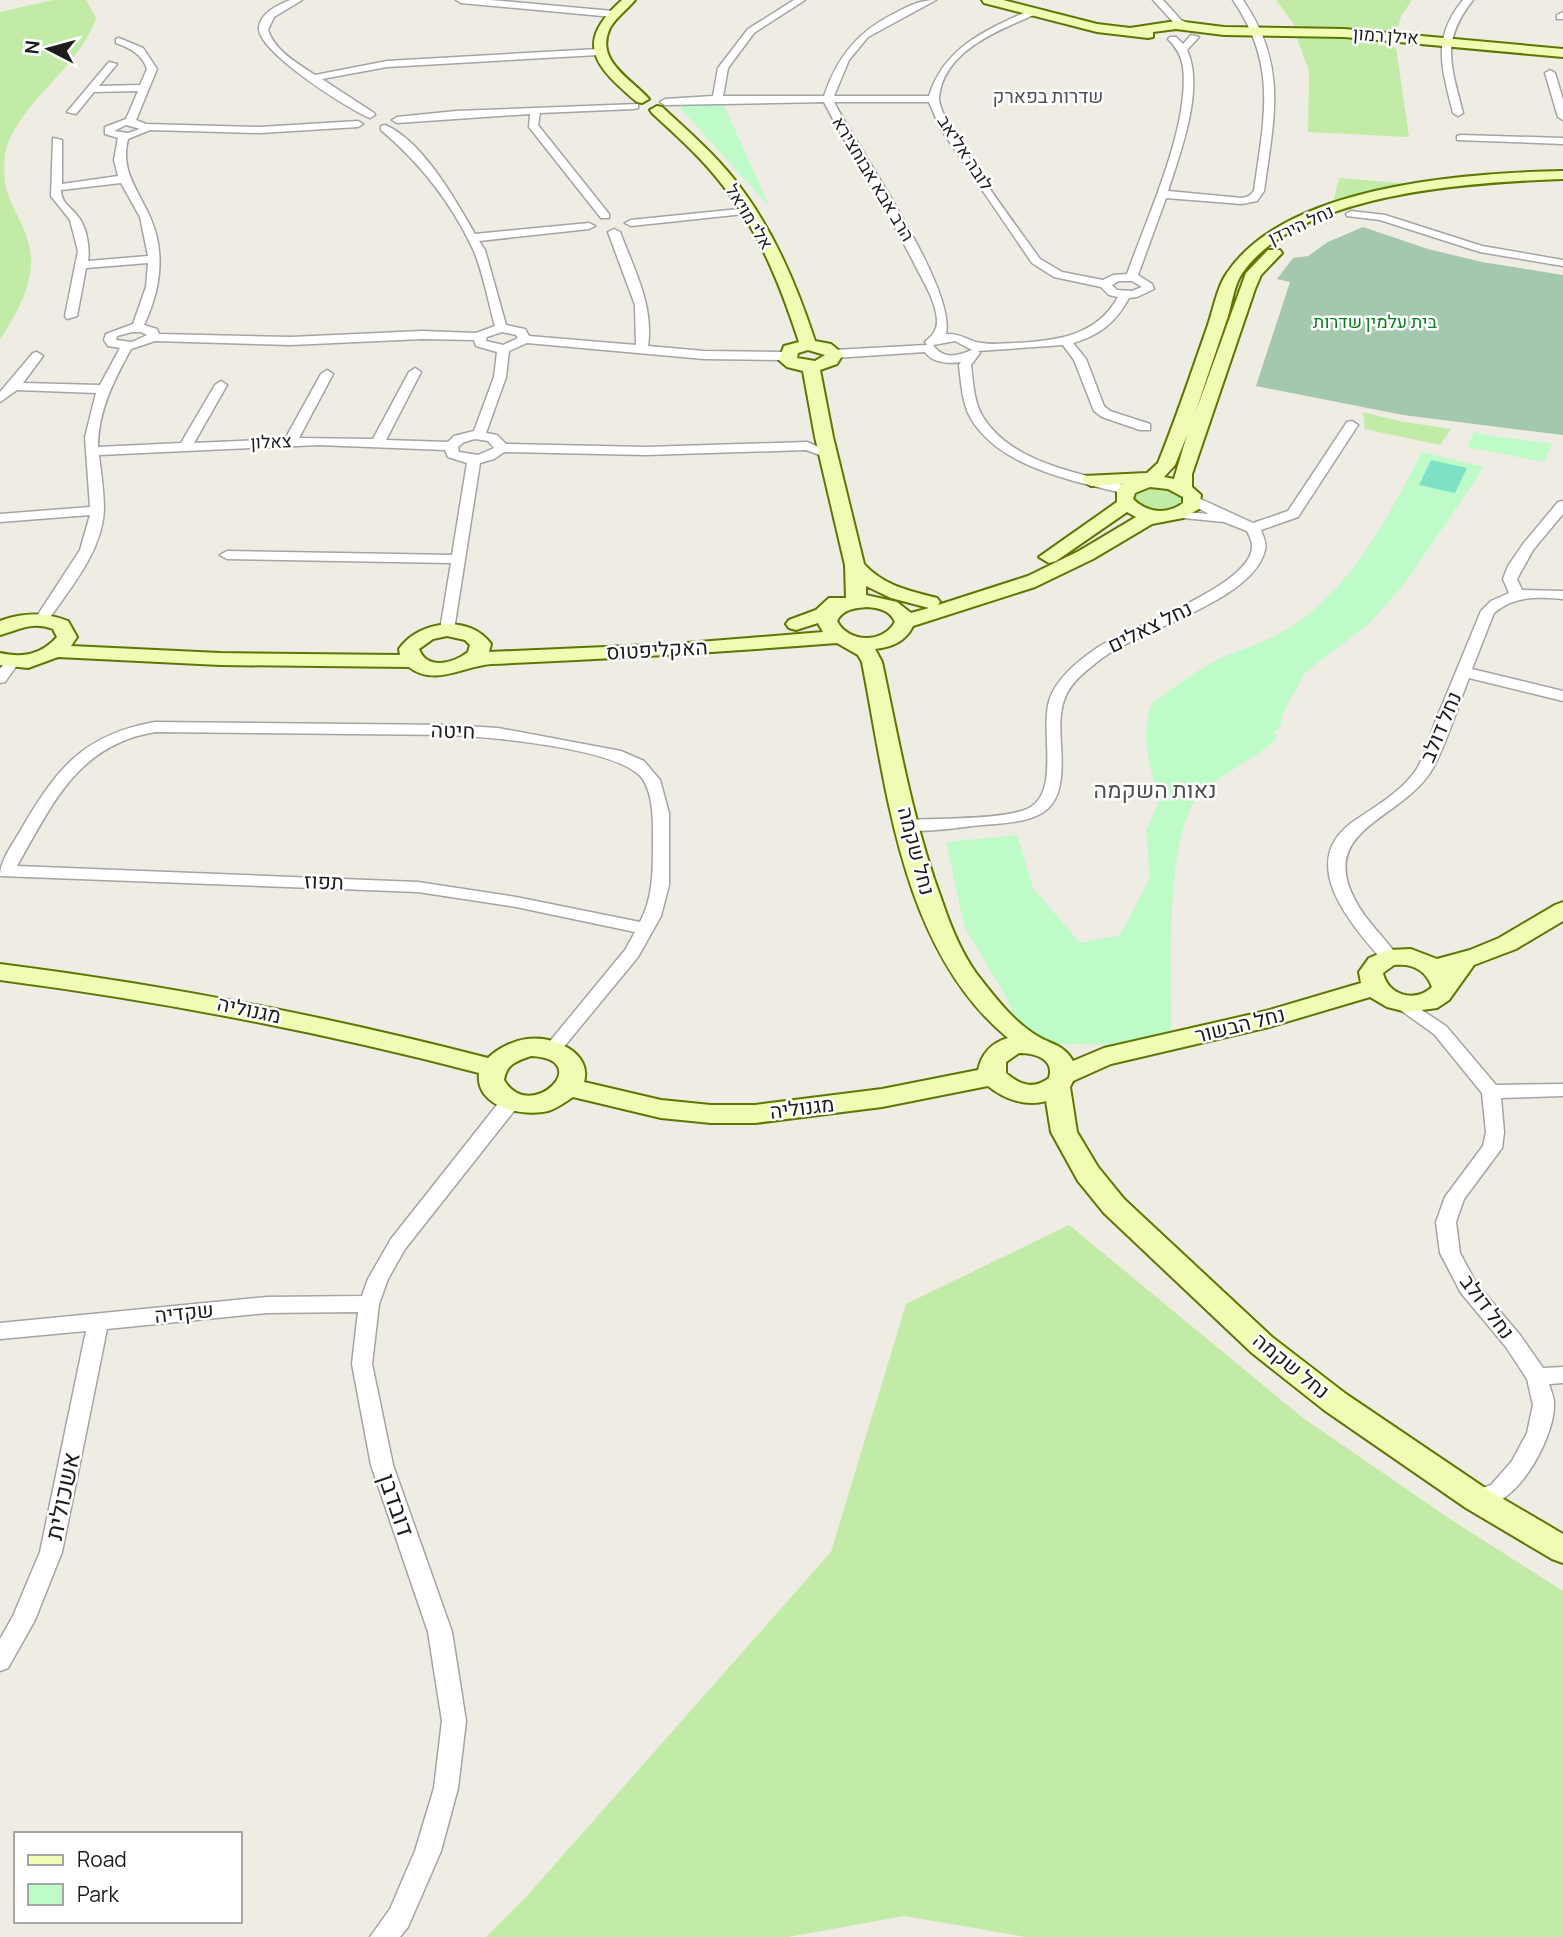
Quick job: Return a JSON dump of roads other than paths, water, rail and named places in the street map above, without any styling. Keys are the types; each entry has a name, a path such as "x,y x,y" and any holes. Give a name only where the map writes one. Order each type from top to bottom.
{"street":[{"path":"297,0 267,18 262,28 263,37 272,51 379,115 397,120 638,102"},
{"path":"461,0 613,14"},
{"path":"629,0 613,14 599,35 598,52 644,110 717,99 933,99"},
{"path":"717,99 723,68 751,31 800,0"},
{"name":"הרב אבא אבוחצירא","path":"931,0 859,37 839,66 828,99 845,134 916,251 936,295 943,321"},
{"path":"1132,277 1161,194 1186,96 1188,71 1182,50 1166,29 1158,0"},
{"path":"1161,194 1242,201 1253,199 1259,191 1270,112 1270,64 1257,31 1238,0"},
{"path":"1458,113 1444,41 1457,13 1468,0"},
{"path":"993,1 1097,28 1134,32 1166,29 1193,32 1182,50"},
{"name":"לובה אליאב","path":"1033,12 986,34 956,54 939,77 933,99 945,128 1036,261 1058,275 1105,284"},
{"name":"אילן רמון","path":"1166,29 1193,32 1344,33 1563,52"},
{"path":"119,41 132,45 149,60 152,69 130,122"},
{"path":"314,78 387,64 598,52"},
{"path":"72,112 113,64"},
{"path":"1550,73 1562,111"},
{"path":"89,89 146,88"},
{"name":"אלי מויאל","path":"661,106 712,163 749,211 784,274 807,345"},
{"path":"535,111 533,125 605,216"},
{"path":"379,115 360,119 412,151 444,189 479,250 501,328"},
{"path":"146,127 139,134 124,136 112,134 108,130 114,125 130,122 146,127 260,130 371,128 393,126 397,120"},
{"path":"124,136 118,152 123,179 146,218 156,259 153,285 137,328"},
{"path":"1461,138 1563,141"},
{"path":"57,140 56,196 64,209 75,219 84,251 71,316"},
{"name":"נחל הירדן","path":"1153,478 1166,465 1181,429 1233,275 1244,260 1273,235 1334,208 1419,188 1471,180 1563,175"},
{"path":"56,188 123,179"},
{"name":"נחל הירדן","path":"1188,494 1184,474 1254,273 1263,262 1290,241 1320,225 1387,203 1477,187 1563,181"},
{"path":"1387,203 1384,214 1390,220"},
{"path":"589,226 593,219 605,216 623,217 631,223 749,211"},
{"path":"1351,214 1375,215 1480,249 1563,263"},
{"path":"472,238 589,226 599,232 614,232 626,229 631,223"},
{"path":"614,232 643,311 646,330 642,349"},
{"path":"80,265 156,259"},
{"path":"1117,277 1132,277 1146,283 1148,289 1140,294 1125,295 1108,290 1105,284 1117,277"},
{"path":"933,349 946,337 972,348 1066,341 1098,330 1111,321 1120,310 1125,295"},
{"path":"943,321 972,348"},
{"path":"933,349 943,321"},
{"path":"153,337 153,332 149,329 137,328 123,329 110,337 112,343 125,347 141,345 153,337 291,341 422,335 479,337 489,330 501,328 517,330 523,334 524,339"},
{"path":"479,337 484,346 503,349 524,339 704,355 786,356 792,362 811,367 828,362 834,354"},
{"path":"1066,341 1080,359 1098,408 1106,414 1140,422"},
{"path":"786,356 794,348 807,345 825,348 834,354 933,349 957,359 972,348"},
{"path":"42,619 83,558 95,530 97,510 92,426 102,389 125,347"},
{"path":"972,348 965,365 967,380 978,419 994,437 1027,458 1112,490 1138,511 1155,516"},
{"path":"479,435 500,377 503,349"},
{"path":"933,349 967,380"},
{"path":"0,398 14,386 37,356"},
{"path":"811,367 820,446 855,565 856,601"},
{"path":"379,442 415,372"},
{"path":"290,442 327,374"},
{"path":"187,446 221,385"},
{"path":"14,386 102,389"},
{"path":"1091,480 1153,478 1188,494 1230,520 1253,528 1293,514 1352,425"},
{"path":"500,448 498,440 479,435 459,439 451,446 453,454 474,460 491,456 500,448 646,451 820,446"},
{"name":"צאלון","path":"92,451 290,442 379,442 451,446"},
{"path":"447,629 474,460"},
{"path":"898,623 878,602 856,601 833,611 839,633 870,643 930,602 967,591 1039,562 1068,546 1125,500 1136,484 1153,478"},
{"path":"1178,514 1187,510 1188,494"},
{"path":"1517,595 1510,579 1514,566 1563,505"},
{"path":"0,518 97,510"},
{"path":"898,623 984,600 1028,583 1086,555 1135,523 1155,516 1178,514 1230,520"},
{"name":"נחל צאלים","path":"908,825 1016,818 1041,809 1053,790 1057,769 1052,741 1052,714 1058,695 1071,677 1105,648 1127,635 1173,617 1236,582 1250,568 1259,547 1253,528"},
{"path":"227,555 458,559"},
{"path":"855,565 868,580 886,592 930,602"},
{"path":"796,624 823,614 838,601 846,590 855,565"},
{"name":"נחל דולב","path":"1389,957 1361,925 1341,890 1334,866 1339,848 1353,830 1408,790 1424,770 1488,611 1498,601 1517,595 1563,595"},
{"path":"0,629 18,621 42,619 61,625 61,643"},
{"name":"נחל שקמה","path":"878,688 880,668 898,623"},
{"name":"האקליפטוס","path":"477,652 796,624 839,633"},
{"path":"0,679 6,660 40,659 61,643 220,659 413,653 427,668 449,669 477,652 472,635 447,629 425,634 413,653"},
{"name":"נחל שקמה","path":"839,633 866,651 872,662 908,825 926,893 940,931 983,1002 1007,1028 1041,1047"},
{"name":"האקליפטוס","path":"477,652 779,642 839,633"},
{"path":"779,642 813,645 849,657 864,669 878,688"},
{"path":"1464,672 1563,696"},
{"name":"חיטה","path":"2,872 82,757 104,741 125,733 155,727 450,730 498,733 615,754 638,764 652,780 661,813 661,885 645,929 632,953 552,1050"},
{"name":"תפוז","path":"2,872 418,887 516,902 645,929"},
{"path":"1563,911 1523,934 1464,962 1425,962 1410,957 1389,957 1374,965 1371,972 1374,987 1440,1030 1491,1092 1563,1090"},
{"path":"1425,962 1439,973 1440,1030"},
{"path":"1402,1003 1421,1004 1439,993 1464,962"},
{"name":"מגנוליה","path":"0,972 142,990 248,1009 493,1068"},
{"name":"נחל הבשור","path":"1060,1080 1104,1057 1269,1019 1374,987"},
{"name":"נחל שקמה","path":"983,1002 996,1064"},
{"path":"541,1047 552,1050 562,1055 573,1070 568,1087 562,1094 543,1103 511,1101 493,1087 493,1068 499,1061 518,1050 541,1047"},
{"path":"1008,1047 1041,1047 1063,1066 1060,1080 1040,1093 1026,1094 1008,1089 996,1064 1008,1047"},
{"name":"נחל הבשור","path":"1041,1047 1104,1057"},
{"name":"מגנוליה","path":"568,1087 661,1109 711,1114 755,1114 882,1098 996,1064"},
{"name":"נחל שקמה","path":"1060,1080 1064,1132"},
{"name":"נחל דולב","path":"1477,1499 1499,1492 1520,1467 1538,1433 1544,1405 1536,1377 1513,1341 1468,1288 1450,1253 1446,1223 1455,1197 1492,1148 1495,1117 1491,1092"},
{"name":"נחל שקמה","path":"1026,1094 1064,1132 1088,1174 1114,1206 1262,1345 1335,1402 1477,1499 1563,1550"},
{"name":"דובדבן","path":"383,1937 399,1918 428,1851 446,1788 454,1721 440,1632 382,1465 362,1364 369,1304 378,1279 398,1244 511,1101"},
{"name":"שקדיה","path":"0,1331 267,1305 369,1304"},
{"name":"אשכולית","path":"0,1661 23,1620 51,1552 98,1321"},
{"path":"1536,1377 1563,1375"}],"district":[{"name":"שדרות בפארק","path":"1048,96"},
{"name":"נאות השקמה","path":"1155,790"}],"park label":[{"name":"בית עלמין שדרות","path":"1375,322"}]}
